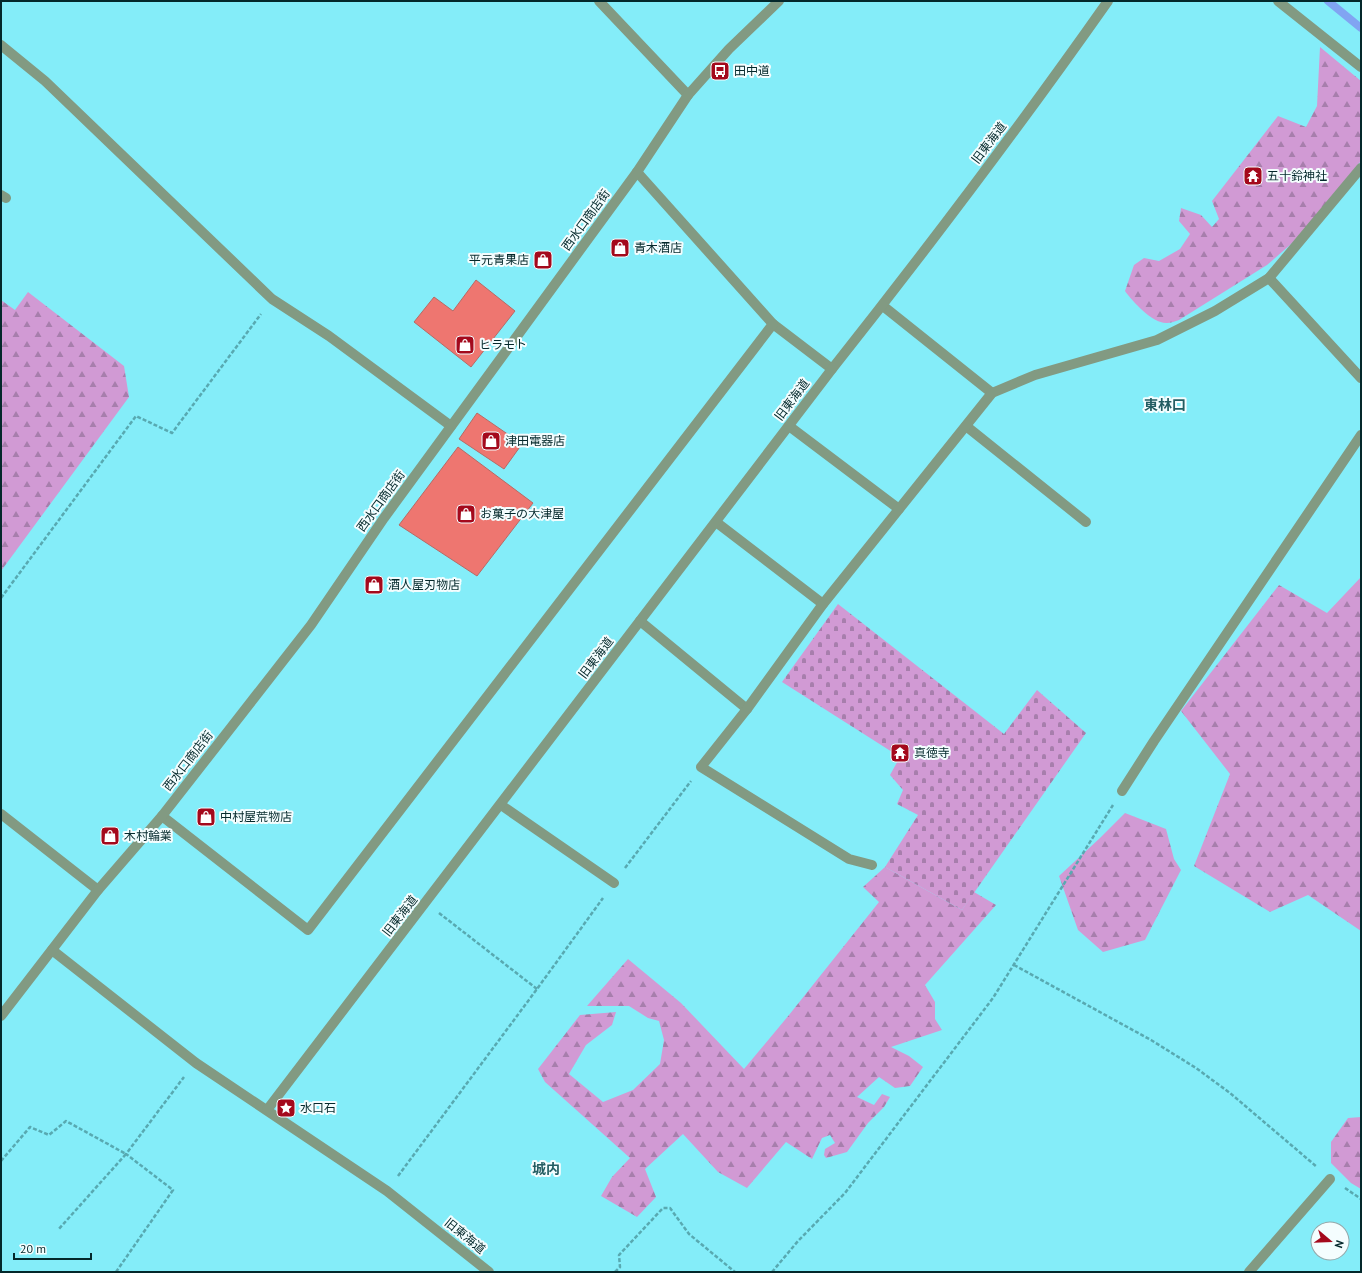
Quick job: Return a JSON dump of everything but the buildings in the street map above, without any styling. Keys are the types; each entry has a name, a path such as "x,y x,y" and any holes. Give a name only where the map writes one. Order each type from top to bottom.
{"street":[{"path":"599,1 688,95"},
{"name":"西水口商店街","path":"1,1016 98,890 162,816 311,625 384,518 637,172 688,95 729,49 779,1"},
{"name":"旧東海道","path":"489,1272 387,1191 267,1110 789,426 883,306 1039,98 1108,1"},
{"path":"1278,1 1361,67"},
{"path":"1,45 45,81 272,298 329,336 451,426"},
{"path":"872,865 849,859 701,767 747,709 824,604 992,393 1035,374 1157,340 1215,311 1269,278 1361,168"},
{"path":"637,172 773,324 832,370"},
{"path":"1269,278 1361,378"},
{"path":"883,306 992,393"},
{"path":"162,816 308,930 773,324"},
{"path":"789,426 899,509"},
{"path":"966,426 1086,522"},
{"path":"1122,791 1154,741 1361,435"},
{"path":"716,522 824,604"},
{"path":"640,621 747,709"},
{"path":"501,805 614,882"},
{"path":"1,814 98,890"},
{"path":"52,950 196,1063 267,1110"},
{"path":"1248,1272 1330,1178"}],"path":[{"path":"1,598 136,416 172,432 272,298"},
{"path":"772,1272 798,1241 845,1193 993,998 1122,791"},
{"path":"387,1191 537,989 426,903"},
{"path":"1014,965 1151,1040 1196,1068 1230,1093 1330,1178 1361,1199"},
{"path":"58,1230 126,1154 196,1063"},
{"path":"1,1161 30,1127 49,1136 66,1121 126,1154 173,1190 116,1272"},
{"path":"615,1272 620,1267 619,1255 663,1208 670,1208 689,1234 736,1272"}],"green space":[{"path":"1320,47 1361,81 1361,161 1298,238 1267,265 1179,320 1167,323 1156,320 1144,312 1125,291 1134,265 1144,258 1159,261 1180,249 1190,234 1179,221 1181,208 1201,215 1212,227 1219,219 1212,201 1278,116 1306,127 1317,106"},
{"path":"28,292 124,366 129,397 1,571 1,300 15,310"},
{"path":"1361,577 1361,931 1308,895 1270,912 1194,866 1230,774 1181,711 1279,585 1327,613"},
{"name":"真徳寺","path":"838,604 1004,734 1037,690 1086,733 962,910 885,867 918,815 897,804 903,790 890,775 900,757 782,682"},
{"path":"1125,813 1166,829 1174,859 1181,870 1145,940 1103,952 1078,930 1059,876"},
{"path":"885,867 962,910 974,892 996,905 925,985 935,1002 935,1019 942,1030 891,1047 909,1056 923,1067 910,1086 895,1088 879,1077 857,1097 874,1105 882,1094 890,1097 884,1107 868,1123 847,1152 826,1158 824,1155 825,1149 835,1143 830,1135 822,1138 812,1159 786,1142 747,1188 718,1172 683,1134 645,1169 656,1197 637,1217 601,1196 612,1177 630,1158 545,1082 538,1069 580,1015 616,1012 612,1025 586,1045 569,1074 603,1102 633,1090 660,1064 664,1040 659,1021 648,1018 629,1006 587,1006 628,959 681,1003 744,1069 879,902 863,887"},
{"path":"1361,1117 1361,1189 1351,1183 1331,1163 1331,1142 1348,1118"}],"waterway":[{"path":"1328,1 1361,28"}],"place":[{"name":"田中道","path":"720,71"},
{"name":"五十鈴神社","path":"1253,176"},
{"name":"青木酒店","path":"620,248"},
{"name":"平元青果店","path":"543,260"},
{"name":"ヒラモト","path":"465,345"},
{"name":"津田電器店","path":"491,441"},
{"name":"お菓子の大津屋","path":"466,514"},
{"name":"酒人屋刃物店","path":"374,585"},
{"name":"真徳寺","path":"900,753"},
{"name":"中村屋荒物店","path":"206,817"},
{"name":"木村輪業","path":"110,836"},
{"name":"水口石","path":"286,1108"}],"district":[{"name":"東林口","path":"1165,405"},
{"name":"城内","path":"546,1169"}]}
